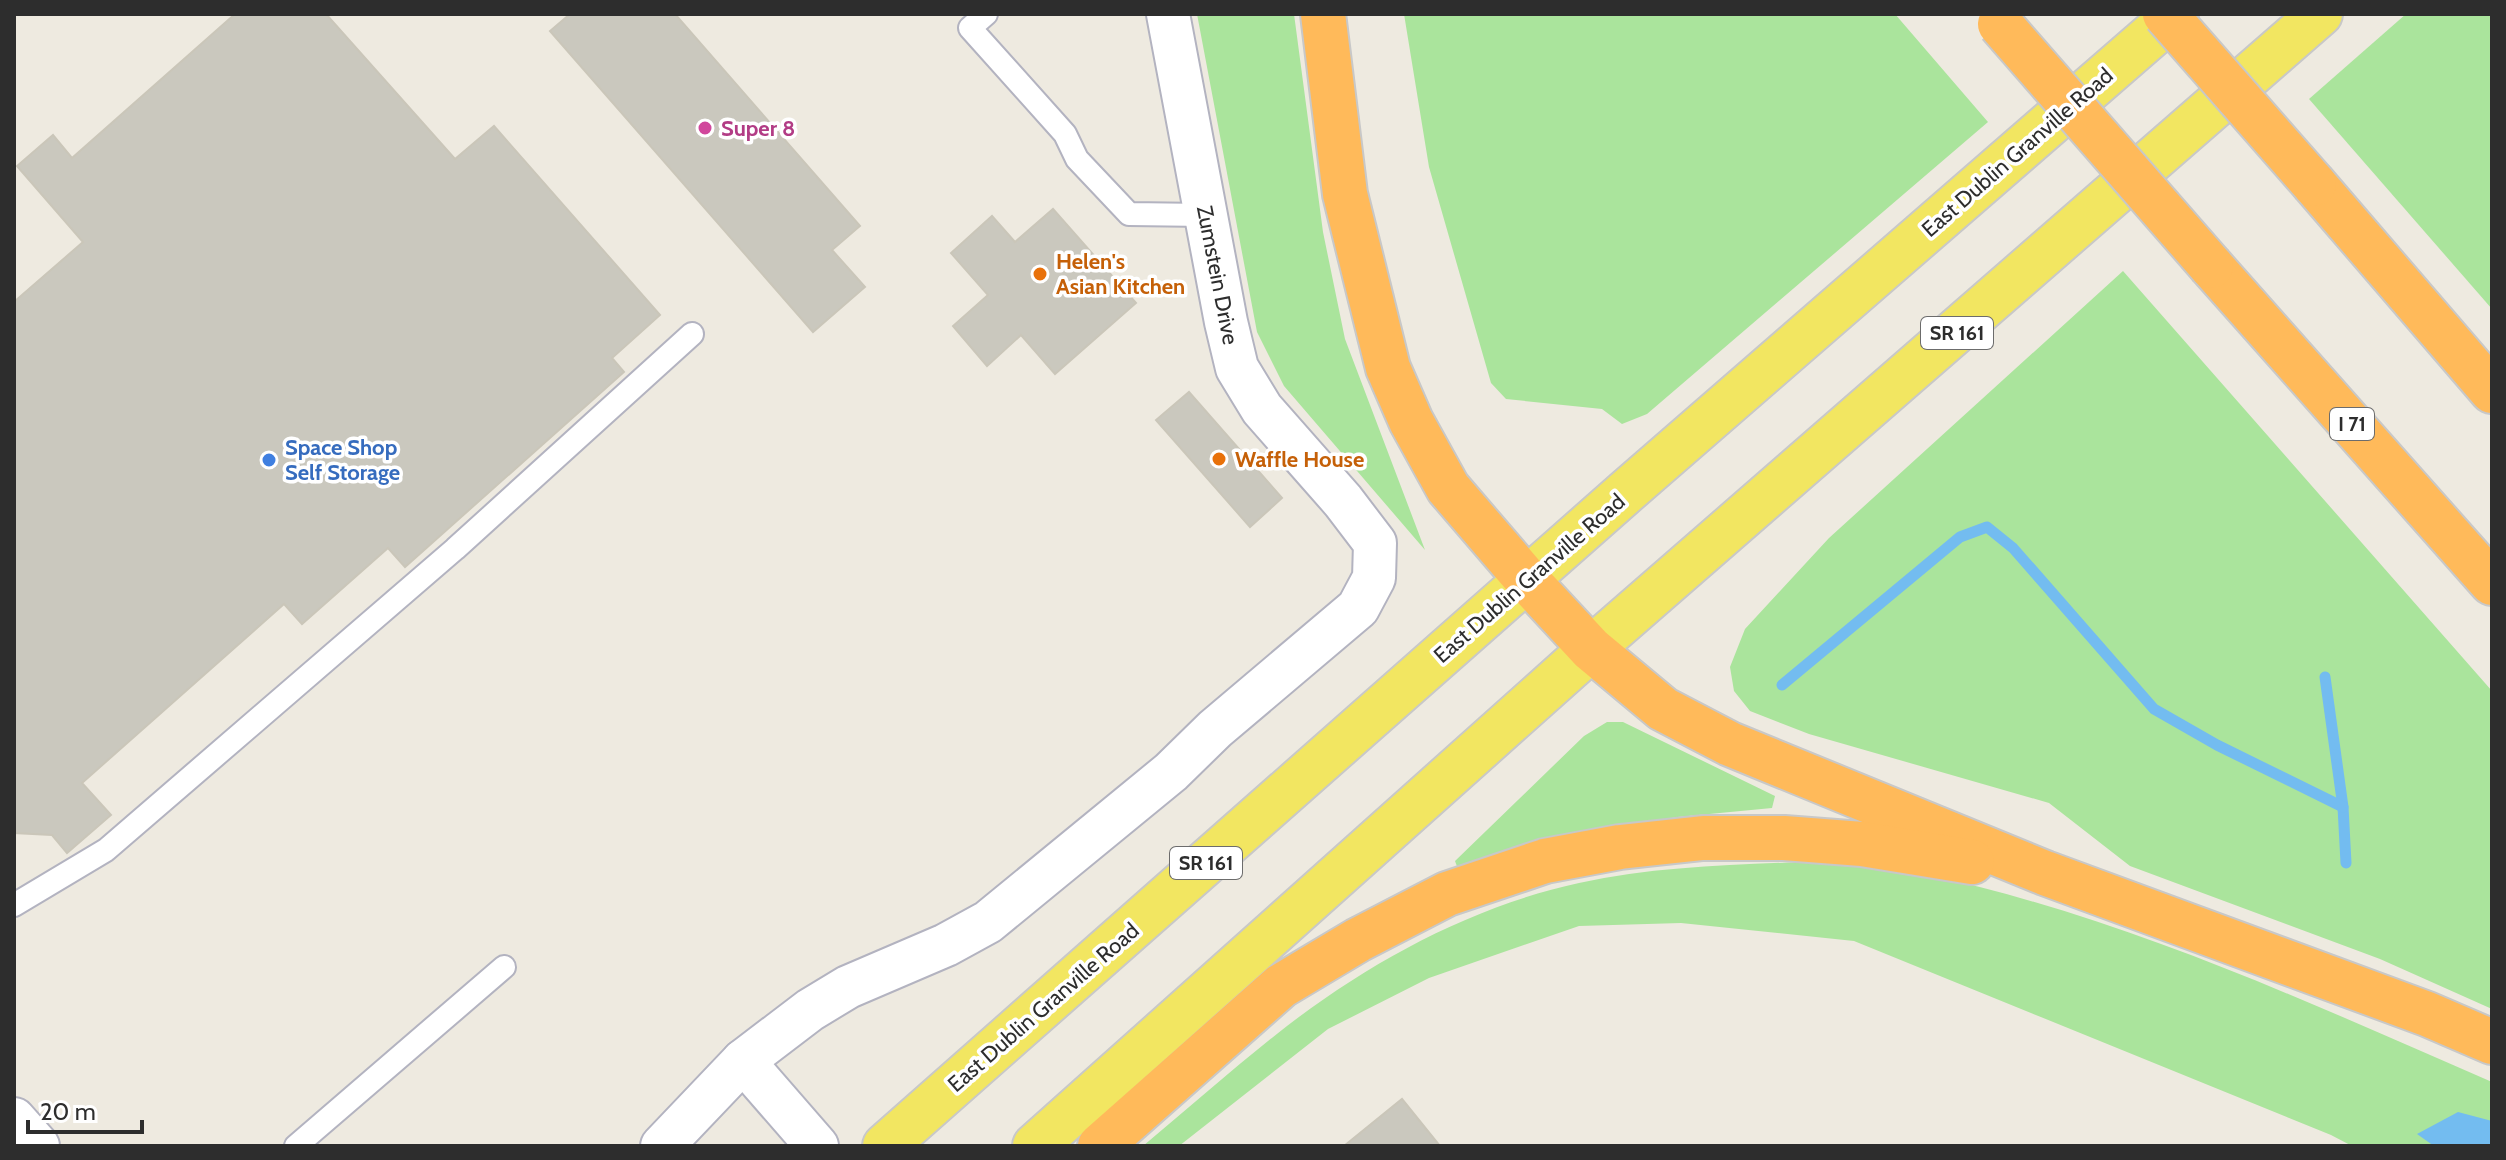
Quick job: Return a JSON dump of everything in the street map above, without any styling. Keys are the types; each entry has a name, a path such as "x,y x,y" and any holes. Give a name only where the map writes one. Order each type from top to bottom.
{"highway":[{"path":"1323,14 1345,194 1388,368 1411,421 1448,488 1591,649 1663,709 1730,744 2045,873 2427,1014 2492,1042"},
{"path":"2165,14 2492,391"},
{"name":"I 71","path":"1996,19 2492,583"},
{"path":"1100,1146 1281,986 1358,940 1447,894 1545,861 1620,847 1703,838 1784,838 1862,844 2045,873"}],"main road":[{"name":"East Dublin Granville Road","path":"885,1146 2176,14"},
{"name":"SR 161","path":"1035,1146 1591,649 2320,14"}],"street":[{"name":"Zumstein Drive","path":"743,1061 810,1010 848,987 946,945 988,922 1171,772 1215,729 1358,608 1374,578 1375,543 1343,501 1262,409 1237,368 1168,14"},
{"path":"662,1146 743,1061 817,1146"},
{"path":"14,1119 38,1146"}],"lane":[{"path":"986,14 970,28 1065,134 1077,159 1129,214 1206,215"},
{"path":"14,905 106,850 455,549 692,334"},
{"path":"296,1146 504,967"}],"green space":[{"path":"1197,14 1294,14 1323,232 1345,339 1425,550 1284,386 1257,332"},
{"path":"1404,14 1895,14 1988,122 1647,414 1622,424 1602,409 1506,399 1491,383 1429,167"},
{"path":"2406,14 2492,14 2492,309 2309,99"},
{"path":"2123,271 2492,691 2492,1009 2380,959 2130,866 2049,803 1809,734 1750,711 1734,691 1730,667 1745,629 1829,538"},
{"path":"1607,722 1623,722 1775,796 1772,808 1678,817 1573,834 1458,869 1455,861 1584,736"},
{"path":"1802,862 1908,871 1996,891 2141,937 2283,992 2492,1082 2492,1146 2352,1146 1854,941 1681,923 1579,926 1429,978 1328,1029 1179,1146 1143,1146 1251,1055 1320,1002 1389,958 1463,921 1540,893 1635,873"}],"water":[{"path":"2458,1112 2492,1121 2492,1146 2434,1146 2417,1134"}],"building":[{"name":"Space Shop Self Storage","path":"235,14 326,14 455,159 494,126 660,315 612,358 624,372 405,567 388,548 302,624 284,604 82,783 111,815 67,853 52,835 14,833 14,302 83,242 17,166 53,135 72,158"},
{"name":"Super 8","path":"570,14 675,14 860,226 832,250 865,287 813,332 550,31"},
{"name":"Helen's Asian Kitchen","path":"1053,209 1136,303 1055,374 1021,335 987,366 953,326 988,295 951,253 992,216 1015,242"},
{"name":"Waffle House","path":"1189,392 1282,498 1250,527 1156,420"},
{"path":"1402,1099 1440,1146 1344,1146"}],"waterway":[{"path":"1782,685 1960,537 1987,527 2013,548 2154,709 2217,745 2343,807"},
{"path":"2325,677 2343,807 2346,863"}],"place":[{"name":"Super 8","path":"705,128"},
{"name":"Helen's Asian Kitchen","path":"1040,274"},
{"name":"Waffle House","path":"1219,459"},
{"name":"Space Shop Self Storage","path":"269,460"}]}
